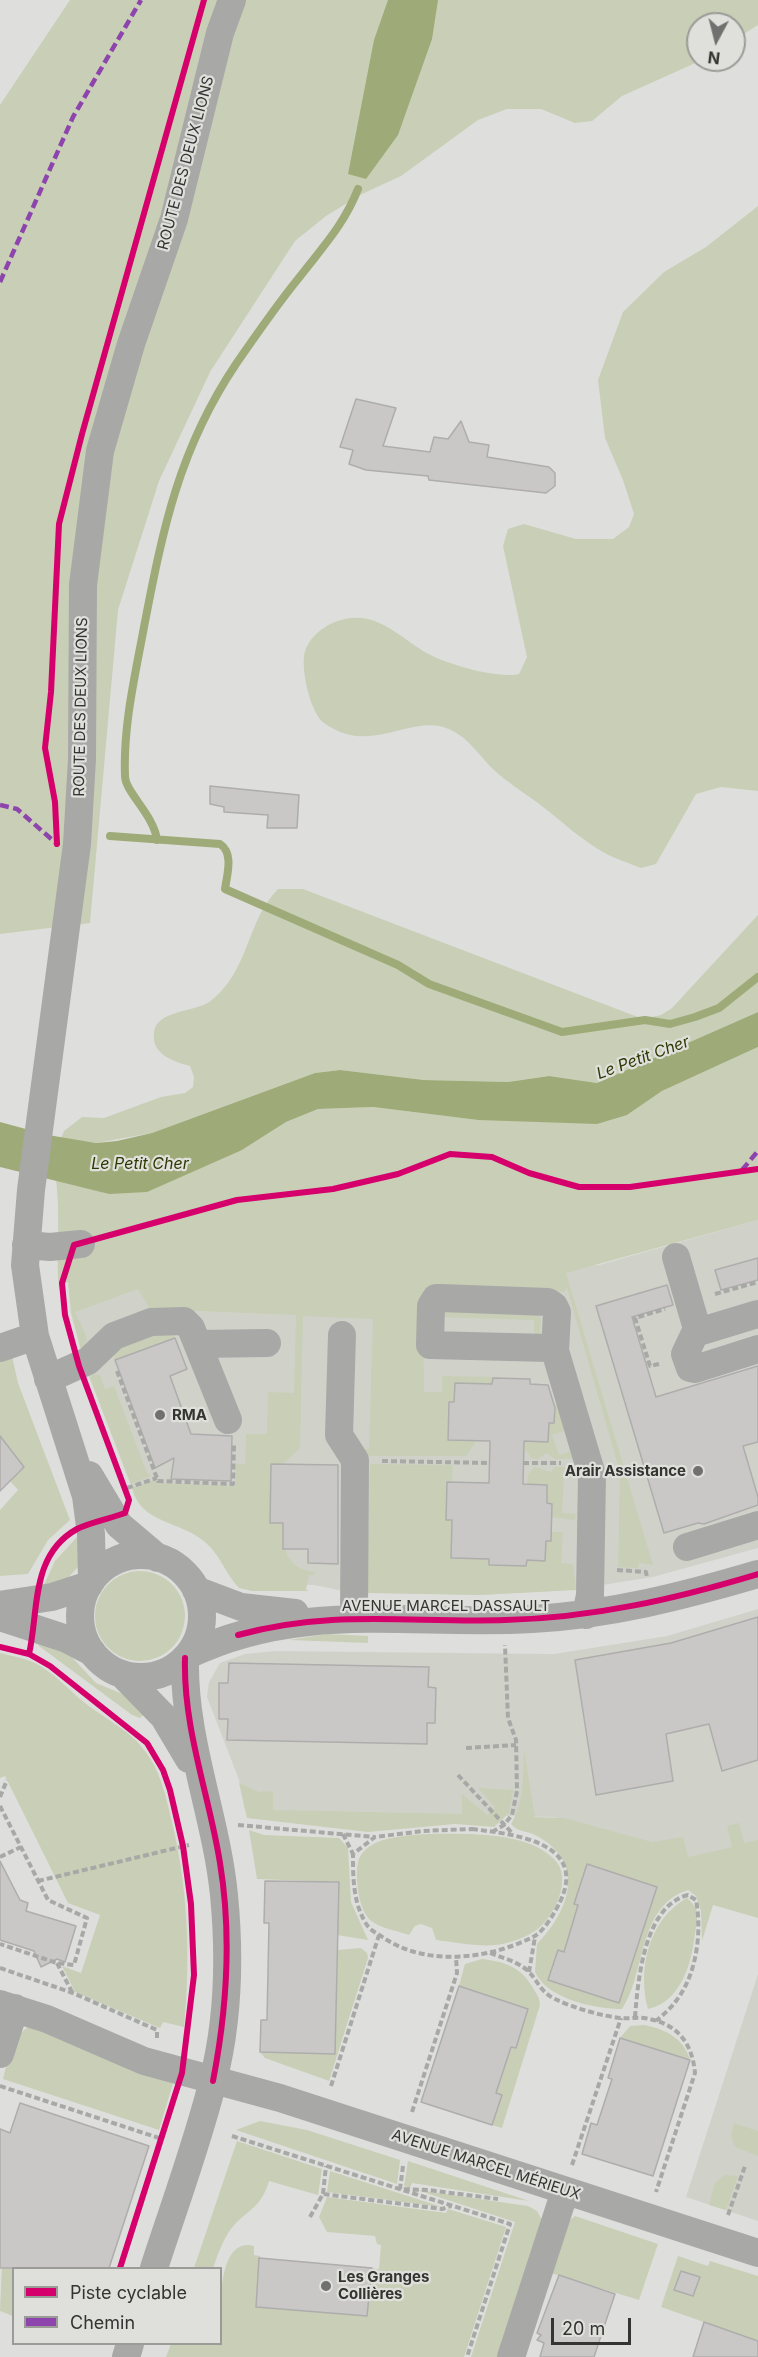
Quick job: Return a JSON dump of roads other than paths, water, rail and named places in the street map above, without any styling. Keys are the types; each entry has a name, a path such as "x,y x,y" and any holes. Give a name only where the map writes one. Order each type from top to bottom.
{"street":[{"name":"ROUTE DES DEUX LIONS","path":"90,1583 91,1534 86,1496 35,1336 27,1286 26,1245 31,1190 77,844 82,759 83,585 100,451 131,344 174,219 220,33 232,0"},
{"path":"26,1245 50,1247 81,1244"},
{"path":"676,1257 691,1343 690,1368 695,1369 758,1349"},
{"path":"555,1352 549,1348 430,1345 431,1306 436,1298 538,1301 554,1306 557,1312 555,1352 589,1463 592,1484 591,1568 586,1615"},
{"path":"691,1343 758,1314"},
{"path":"48,1379 88,1361 106,1342 151,1322 175,1319 184,1321 191,1328 228,1420"},
{"path":"342,1335 339,1435 355,1460 354,1617"},
{"path":"0,1348 35,1336"},
{"path":"198,1344 267,1343"},
{"name":"ROUTE DES DEUX LIONS","path":"65,1425 119,1507 124,1532 158,1558"},
{"path":"687,1547 758,1526"},
{"path":"0,1605 52,1597 90,1583 115,1561 133,1556 158,1558 180,1570 196,1590 201,1606 201,1624 197,1641 187,1656 174,1667 158,1674 140,1677 122,1674"},
{"name":"AVENUE MARCEL DASSAULT","path":"196,1590 241,1607 354,1617 504,1620 586,1615 642,1605 758,1574"},
{"path":"90,1583 80,1614 83,1635 92,1652"},
{"path":"0,1617 67,1639 92,1652 106,1665 122,1674 164,1717 203,1788"},
{"name":"AVENUE MARCEL DASSAULT","path":"187,1656 224,1639 285,1623 354,1617"},
{"path":"154,2267 213,2081 224,2019 226,1926 220,1864 186,1706 187,1656"},
{"path":"0,2054 8,2006"},
{"name":"AVENUE MARCEL MÉRIEUX","path":"8,2006 46,2019 125,2054 213,2081 280,2098 404,2150 568,2178 758,2253"},
{"path":"511,2357 568,2178"}],"water":[{"path":"388,0 438,0 432,39 398,135 366,179 348,174 374,40"},
{"name":"Le Petit Cher","path":"758,1012 758,1047 662,1091 627,1115 597,1124 478,1120 373,1107 318,1109 286,1122 242,1150 147,1192 109,1194 0,1167 0,1122 48,1135 96,1143 117,1141 152,1133 315,1073 340,1070 424,1080 508,1082 549,1076 597,1083"}],"waterway":[{"path":"157,840 151,822 126,782 125,757 128,720 151,591 176,490 200,427 216,396 266,321 339,225 358,189"},
{"path":"110,836 220,844 227,853 228,859 225,889 398,965 429,984 562,1032 645,1020 670,1024 695,1017 719,1008 758,977"}],"place":[{"name":"RMA","path":"160,1415"},
{"name":"Arair Assistance","path":"698,1471"},
{"name":"Les Granges Collières","path":"326,2286"}]}
